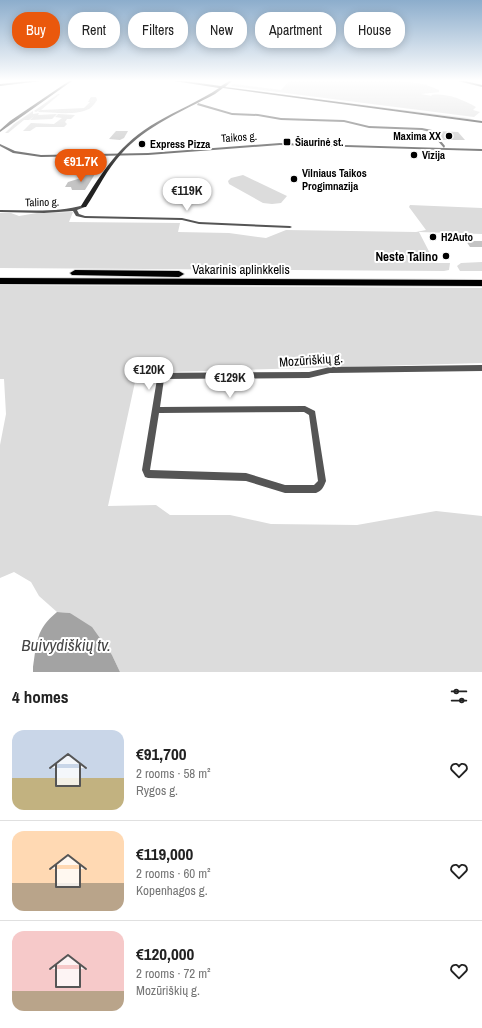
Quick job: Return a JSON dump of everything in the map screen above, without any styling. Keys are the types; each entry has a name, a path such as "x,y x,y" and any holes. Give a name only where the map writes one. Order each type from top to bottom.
{"highway":[{"name":"Vakarinis aplinkkelis","path":"0,273 482,276"},
{"name":"Vakarinis aplinkkelis","path":"0,280 482,283"}],"main road":[{"path":"84,206 100,179 118,155 148,129 178,112"},
{"path":"424,112 482,120"}],"street":[{"path":"0,131 25,112"},
{"path":"226,112 281,119 344,121 368,127 422,129 430,131 444,147"},
{"name":"Taikos g.","path":"0,145 14,152 29,155 148,154 280,144 482,150"},
{"name":"Talino g.","path":"0,211 75,210 84,206"},
{"path":"75,210 78,215 85,218 182,219 199,223 290,227"},
{"name":"Mozūriškių g.","path":"142,376 309,375 330,370 482,368"},
{"path":"156,410 308,410 312,413 322,480 320,485 316,489 285,489 246,477 148,474 146,470 161,376"}],"shaded area":[{"path":"31,112 33,112 33,114 39,113 38,115 57,114 52,119 30,120 34,116 29,120 24,120 8,133 5,133 14,124"},
{"path":"417,112 468,118 475,120"},
{"path":"438,112 480,112 474,117"},
{"path":"58,114 75,115 71,119 67,119 65,122 67,124 64,127 36,127 30,131 23,131 31,123 54,124 62,118 55,117"},
{"path":"243,175 287,196 281,203 263,203 229,184 228,181 231,178"},
{"path":"410,205 482,208 482,234 419,232 435,263 450,263 449,270 444,271 0,268 0,213 11,213 19,216 37,213 73,212 69,222 180,223 178,232 229,233 266,238 286,230 416,232 426,230 409,207"},
{"path":"482,262 482,271 460,271 457,266 461,263"},
{"path":"0,285 482,288 482,363 137,373 108,506 156,505 170,515 230,515 271,524 357,525 436,511 482,516 482,672 120,672 112,655 70,613 57,612 39,596 31,582 14,572 0,578 0,445 6,414 4,379 0,379"}],"water":[{"name":"Buivydiškių tv.","path":"57,612 70,613 92,627 112,655 120,672 33,672 35,650 41,630 50,618"}],"building":[{"path":"116,131 128,131 124,138 120,140 109,139"},
{"name":"Maxima XX","path":"435,131 458,132 465,140 442,140"},
{"path":"83,174 95,174 85,190 72,190 71,187 65,187 68,182 81,178"},
{"path":"466,241 482,241 482,247 470,247"}],"place":[{"name":"Maxima XX","path":"449,136"},
{"name":"Šiaurinė st.","path":"287,142"},
{"name":"Express Pizza","path":"142,144"},
{"name":"Vizija","path":"414,155"},
{"name":"Vilniaus Taikos Progimnazija","path":"294,179"},
{"name":"H2Auto","path":"433,237"},
{"name":"Neste Talino","path":"446,256"}]}
